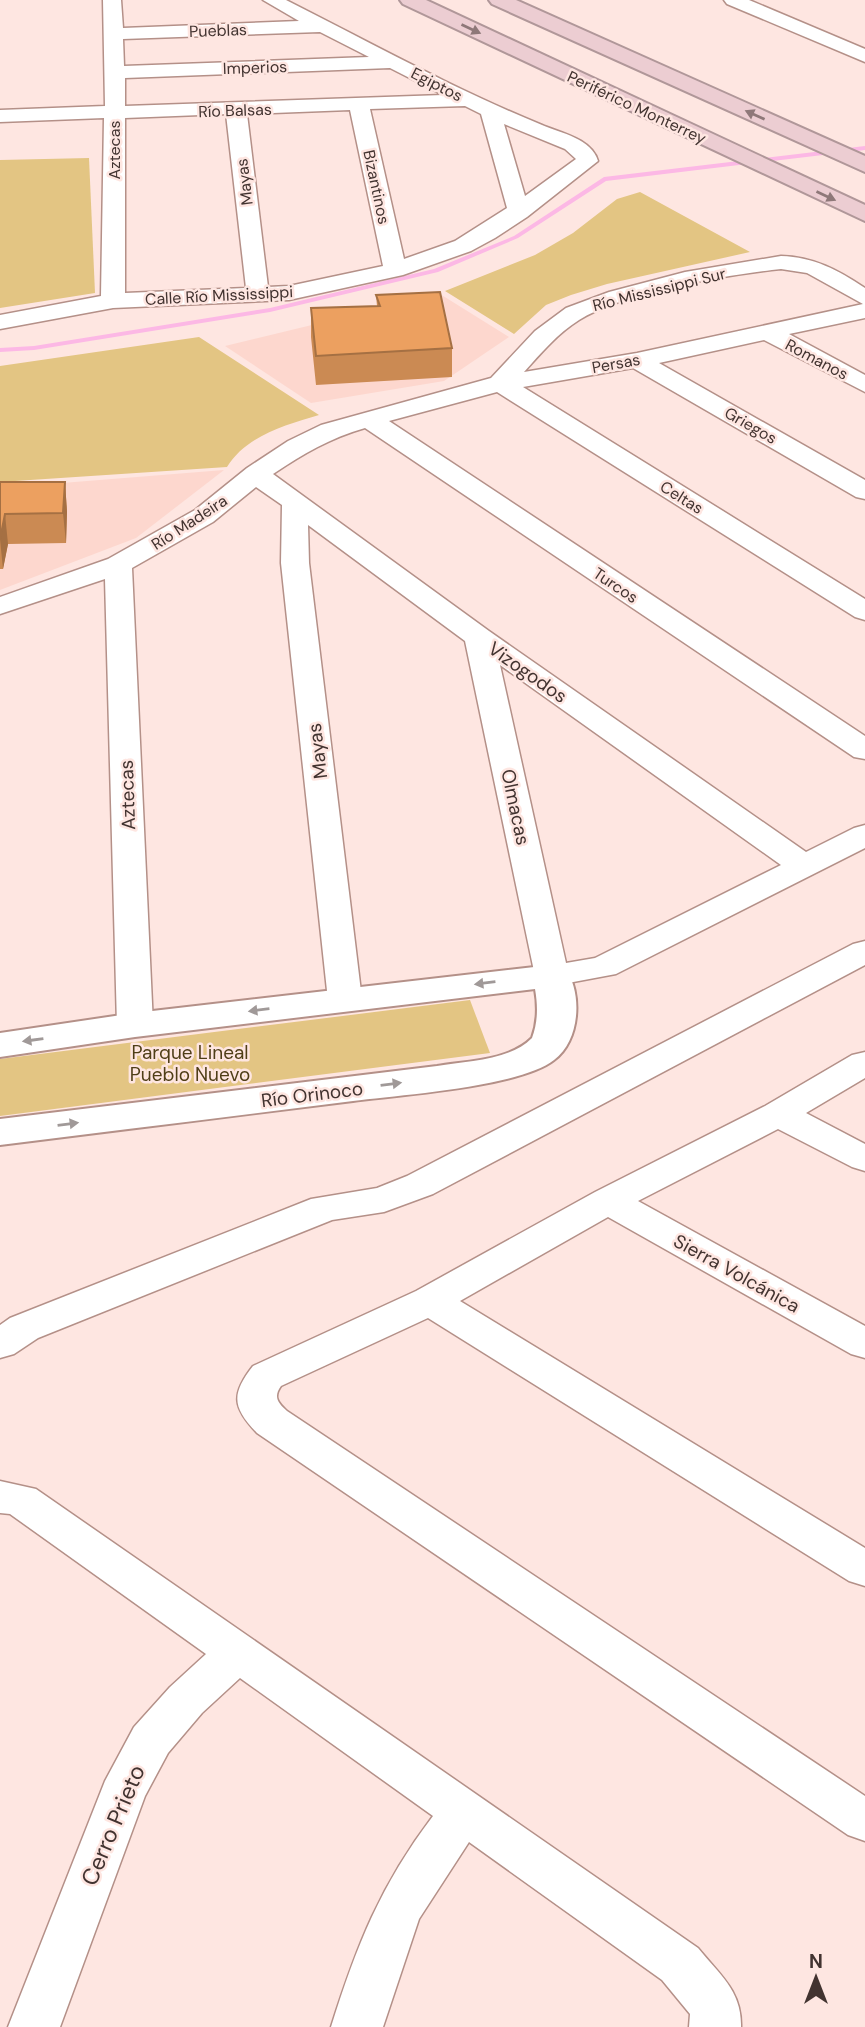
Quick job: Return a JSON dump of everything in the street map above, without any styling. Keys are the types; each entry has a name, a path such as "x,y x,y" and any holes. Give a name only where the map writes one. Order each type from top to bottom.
{"highway":[{"name":"Periférico Monterrey","path":"410,0 865,214"},
{"path":"499,0 865,165"}],"street":[{"name":"Aztecas","path":"112,0 111,34 115,72 113,301"},
{"name":"Egiptos","path":"272,0 490,111 579,149 585,153 587,162 578,168"},
{"path":"733,0 865,56"},
{"path":"752,8 788,0"},
{"name":"Pueblas","path":"111,34 325,26"},
{"name":"Imperios","path":"115,72 395,62"},
{"name":"Río Balsas","path":"0,116 469,100"},
{"name":"Bizantinos","path":"359,105 395,270"},
{"name":"Mayas","path":"236,110 258,296"},
{"path":"490,111 519,212"},
{"name":"Calle Río Mississippi","path":"0,322 113,301 258,296 342,283 395,270 463,246 519,212 578,168"},
{"name":"Río Mississippi Sur","path":"500,383 551,328 575,312 624,294 764,264 788,262 808,265 865,298"},
{"name":"Persas","path":"367,418 500,383 636,360 865,311"},
{"name":"Romanos","path":"769,333 865,385"},
{"name":"Griegos","path":"636,360 865,491"},
{"name":"Celtas","path":"500,383 865,611"},
{"name":"Río Madeira","path":"0,606 118,565 204,516 256,474 297,446 330,430 367,418"},
{"name":"Turcos","path":"367,418 865,750"},
{"name":"Vizogodos","path":"256,474 479,638 803,865"},
{"name":"Mayas","path":"295,502 295,563 345,1000"},
{"name":"Aztecas","path":"118,565 135,1025"},
{"name":"Olmacas","path":"479,638 552,976"},
{"path":"0,1045 135,1025 552,976 604,967 865,835"},
{"path":"0,1344 24,1328 325,1208 384,1200 420,1185 865,951"},
{"name":"Río Orinoco","path":"0,1132 437,1079 528,1059 547,1047 555,1031 557,1005 552,976"},
{"path":"865,1063 778,1114 608,1201 430,1301 267,1376 259,1385 256,1397 257,1408 272,1422 865,1821"},
{"path":"778,1114 865,1159"},
{"name":"Sierra Volcánica","path":"608,1201 865,1344"},
{"path":"430,1301 865,1569"},
{"path":"0,1497 21,1500 680,1964 716,2008 715,2027"},
{"name":"Cerro Prieto","path":"34,2027 122,1795 151,1740 186,1700 238,1653"},
{"path":"357,2027 377,1963 398,1911 423,1866 464,1812"}],"shaded area":[{"path":"440,294 509,337 444,381 311,403 225,346"},
{"path":"224,470 136,538 0,590 0,488"}],"green space":[{"path":"89,158 95,293 0,308 0,160"},
{"path":"640,192 750,252 607,284 571,295 546,305 514,334 445,291 535,255 573,233 617,199"},
{"path":"199,337 319,415 267,433 245,447 227,467 0,482 0,366"},
{"name":"Parque Lineal Pueblo Nuevo","path":"470,1000 490,1053 0,1116 0,1059"}],"building":[{"path":"440,292 452,348 316,356 311,308 380,306 376,295"},
{"path":"0,482 65,482 63,513 5,514 0,539"}],"waterway":[{"path":"0,350 34,348 270,310 436,271 516,237 604,179 865,148"}]}
